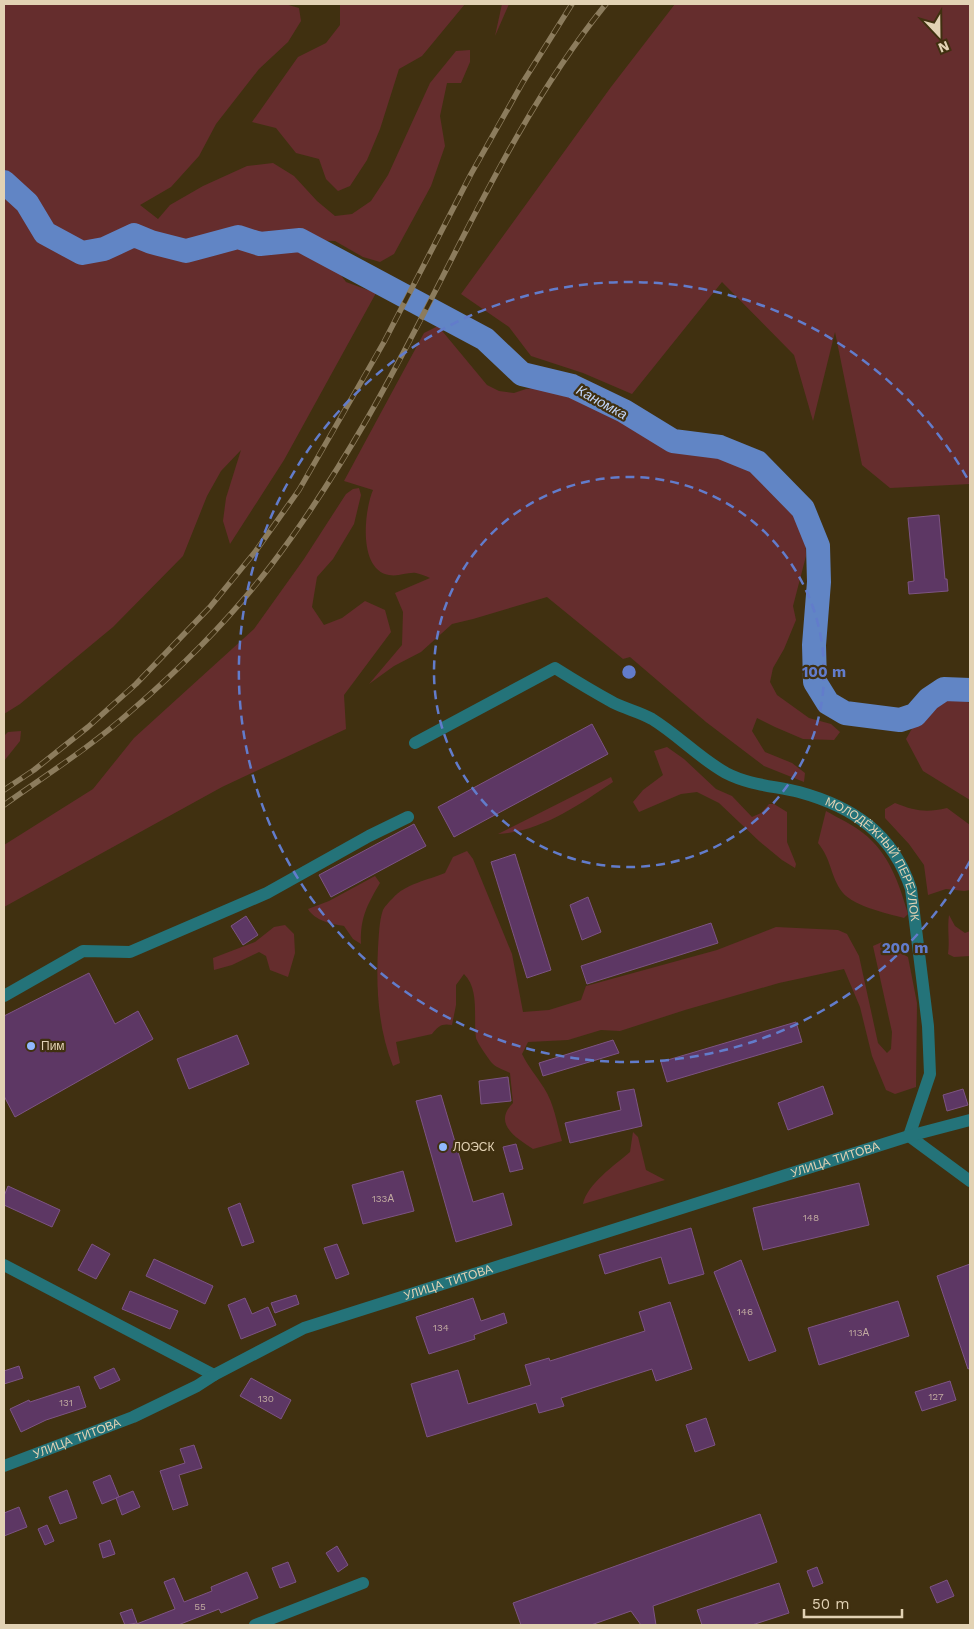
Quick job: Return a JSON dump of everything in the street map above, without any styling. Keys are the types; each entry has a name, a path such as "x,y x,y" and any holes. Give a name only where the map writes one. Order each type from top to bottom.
{"street":[{"name":"МОЛОДЁЖНЫЙ ПЕРЕУЛОК","path":"415,743 555,668 615,703 652,719 711,764 729,774 748,782 799,792 834,804 876,830 889,844 904,869 911,889 928,1026 930,1074 909,1136"},
{"path":"4,996 83,951 130,952 267,893 368,836 408,817"},
{"name":"УЛИЦА ТИТОВА","path":"4,1466 132,1417 197,1386 214,1375 304,1328 909,1136 970,1120"},
{"path":"909,1136 970,1181"},
{"path":"4,1265 214,1375"},
{"path":"255,1625 363,1583"}],"shaded area":[{"path":"4,4 285,4 299,8 301,21 288,42 259,69 216,124 199,156 171,187 140,205 158,219 170,205 203,186 247,166 273,163 294,176 317,201 335,216 352,214 371,201 388,175 430,83 456,51 470,50 470,62 461,83 447,83 440,116 445,146 431,186 394,254 380,262 363,257 335,241 301,240 335,267 346,282 376,293 284,460 230,544 223,521 226,498 241,450 221,471 207,496 183,556 113,627 20,704 4,714"},
{"path":"340,4 465,4 422,56 399,69 380,129 367,160 350,186 338,191 326,179 319,159 296,153 276,128 252,122 298,57 326,43 340,25"},
{"path":"502,4 509,4 495,36"},
{"path":"675,4 970,4 970,484 890,488 862,465 835,332 813,421 794,355 722,282 632,394 583,373 531,356 509,327 461,294 611,87"},
{"path":"438,326 487,385 499,391 514,393 526,389 552,386 578,393 679,448 725,451 739,458 765,477 787,499 805,528 806,556 793,606 796,620 784,649 773,668 770,682 777,695 809,718 831,724 840,732 834,740 803,739 757,718 752,731 765,752 792,763 805,773 804,782 764,766 706,722 630,657 623,659 547,597 452,624 421,652 394,666 369,684 402,645 403,612 395,593 430,578 416,573 389,575 379,571 372,563 366,538 367,511 373,490 344,481 424,333"},
{"path":"359,488 361,495 354,524 333,559 317,577 312,607 324,625 342,618 365,601 385,610 391,632 344,695 346,729 222,787 4,907 4,845 93,789 134,738 254,629 304,559 346,494 353,489"},
{"path":"949,695 970,703 970,800 923,771 906,739 925,706"},
{"path":"21,731 20,741 4,761 4,736 8,732"},
{"path":"667,747 684,759 716,789 732,796 752,817 761,813 769,804 774,804 787,812 787,842 796,864 795,868 759,841 719,803 697,792 681,794 639,812 633,802 643,790 663,775 654,751"},
{"path":"611,777 613,782 587,800 558,816 529,828 498,834"},
{"path":"895,803 921,810 947,808 970,825 970,890 946,889 928,895 924,865 909,844 885,818 885,809"},
{"path":"826,811 859,830 880,850 892,869 901,891 908,914 904,918 860,904 845,895 840,889 826,855 818,843"},
{"path":"467,851 473,859 512,954 523,1012 549,1010 581,1000 586,986 717,950 776,927 838,930 847,934 859,956 878,1043 887,1053 891,1049 892,1032 873,946 882,942 908,957 917,1003 916,1087 895,1094 886,1090 872,1056 860,1007 844,969 779,983 620,1031 601,1030 568,1040 528,1042 522,1054 541,1083 553,1107 562,1141 533,1149 514,1135 506,1124 507,1111 513,1103 510,1073 493,1064 476,1038 474,996 469,980 464,974 456,985 456,1005 452,1025 440,1026 432,1034 396,1042 400,1063 393,1066 384,1037 379,1008 377,978 379,929 383,910 404,889 445,873 453,857"},
{"path":"375,876 380,883 365,912 361,944 353,939 344,926 319,919 308,909 329,901"},
{"path":"949,915 955,926 965,933 970,931 970,956 954,957 948,954"},
{"path":"285,925 294,934 295,953 288,977 270,970 266,956 259,952 232,965 214,970 213,958 255,942 274,927"},
{"path":"633,1132 638,1137 646,1170 665,1180 583,1204 590,1189 596,1182 630,1152"}],"building":[{"path":"939,515 945,579 947,579 948,591 909,594 908,582 914,581 908,518"},
{"path":"592,724 608,754 454,837 438,807"},
{"path":"414,824 426,846 331,897 319,875"},
{"path":"515,854 551,970 527,978 491,862"},
{"path":"588,897 601,932 582,940 570,905"},
{"path":"246,916 258,935 243,945 231,926"},
{"path":"711,923 718,943 587,984 581,966"},
{"path":"89,973 115,1024 138,1011 153,1039 15,1117 4,1096 4,1016"},
{"path":"796,1022 802,1042 667,1082 661,1062"},
{"path":"237,1035 249,1064 189,1089 177,1059"},
{"path":"613,1040 619,1053 543,1076 539,1063"},
{"path":"508,1077 511,1101 481,1104 479,1081"},
{"path":"823,1086 833,1114 788,1130 778,1103"},
{"path":"634,1089 642,1126 570,1143 565,1123 621,1110 617,1092"},
{"path":"963,1089 968,1105 947,1111 943,1095"},
{"name":"ЛОЭСК","path":"441,1095 473,1202 503,1193 512,1225 456,1242 416,1101"},
{"path":"516,1144 523,1169 510,1172 503,1147"},
{"path":"403,1171 414,1211 363,1224 352,1185"},
{"path":"859,1183 869,1225 763,1250 753,1208"},
{"path":"8,1186 60,1210 52,1227 4,1205 4,1196"},
{"path":"240,1203 254,1242 242,1246 228,1208"},
{"path":"691,1228 704,1274 669,1284 661,1257 605,1274 599,1255"},
{"path":"92,1244 110,1254 96,1279 78,1270"},
{"path":"337,1244 349,1274 336,1279 324,1248"},
{"path":"154,1259 213,1286 205,1304 146,1276"},
{"path":"741,1260 776,1351 749,1361 714,1272"},
{"path":"970,1264 970,1368 968,1369 937,1276"},
{"path":"130,1291 178,1311 170,1329 122,1309"},
{"path":"296,1295 299,1304 275,1313 271,1303"},
{"path":"245,1298 252,1314 268,1307 276,1325 241,1339 228,1305"},
{"path":"473,1298 481,1321 504,1313 507,1323 474,1335 475,1339 429,1354 416,1317"},
{"path":"898,1301 909,1336 819,1365 808,1328"},
{"path":"670,1302 692,1369 656,1381 652,1369 561,1398 564,1406 539,1413 536,1403 427,1437 411,1384 458,1370 468,1404 531,1385 525,1365 549,1358 550,1361 645,1331 639,1312"},
{"path":"19,1366 23,1378 4,1384 4,1371"},
{"path":"114,1368 120,1380 100,1389 94,1377"},
{"path":"251,1378 291,1400 281,1419 240,1396"},
{"path":"950,1381 956,1400 922,1411 915,1392"},
{"path":"79,1386 86,1407 46,1420 21,1432 10,1409 29,1400 30,1402"},
{"path":"706,1418 715,1445 695,1452 686,1425"},
{"path":"194,1445 202,1468 179,1475 188,1505 173,1510 160,1471 185,1463 180,1449"},
{"path":"110,1475 119,1497 102,1504 93,1482"},
{"path":"67,1490 77,1518 60,1524 49,1497"},
{"path":"133,1491 140,1507 122,1515 116,1498"},
{"path":"19,1507 27,1527 4,1536 4,1513"},
{"path":"760,1514 777,1562 653,1606 656,1625 641,1625 631,1611 591,1625 521,1625 513,1603"},
{"path":"47,1525 54,1541 45,1545 38,1529"},
{"path":"110,1540 115,1554 103,1558 99,1544"},
{"path":"337,1546 348,1565 338,1572 326,1553"},
{"path":"288,1562 296,1582 280,1588 272,1568"},
{"path":"817,1567 823,1583 813,1587 807,1571"},
{"path":"247,1572 258,1598 221,1613 219,1609 178,1625 134,1625 175,1609 164,1582 174,1578 184,1602 212,1591 211,1587"},
{"path":"947,1580 954,1596 937,1603 930,1587"},
{"path":"779,1583 789,1613 752,1625 702,1625 697,1610"},
{"path":"132,1609 137,1623 125,1625 120,1613"}],"waterway":[{"name":"Каномка","path":"4,182 27,203 45,233 82,253 104,249 134,235 151,242 186,251 238,237 260,244 300,240 485,339 522,374 572,386 624,411 673,441 720,447 757,462 803,509 818,546 819,582 814,645 815,682 828,703 845,713 900,720 915,715 929,699 944,689 970,690"}],"railway":[{"path":"4,790 34,770 88,727 136,684 210,607 255,552 299,490 384,342 471,174 523,82 572,4"},
{"path":"4,805 101,736 150,694 223,623 272,564 322,493 367,419 507,154 537,102 570,52 606,4"}],"place":[{"name":"Пим","path":"31,1046"},
{"name":"ЛОЭСК","path":"443,1147"}]}
